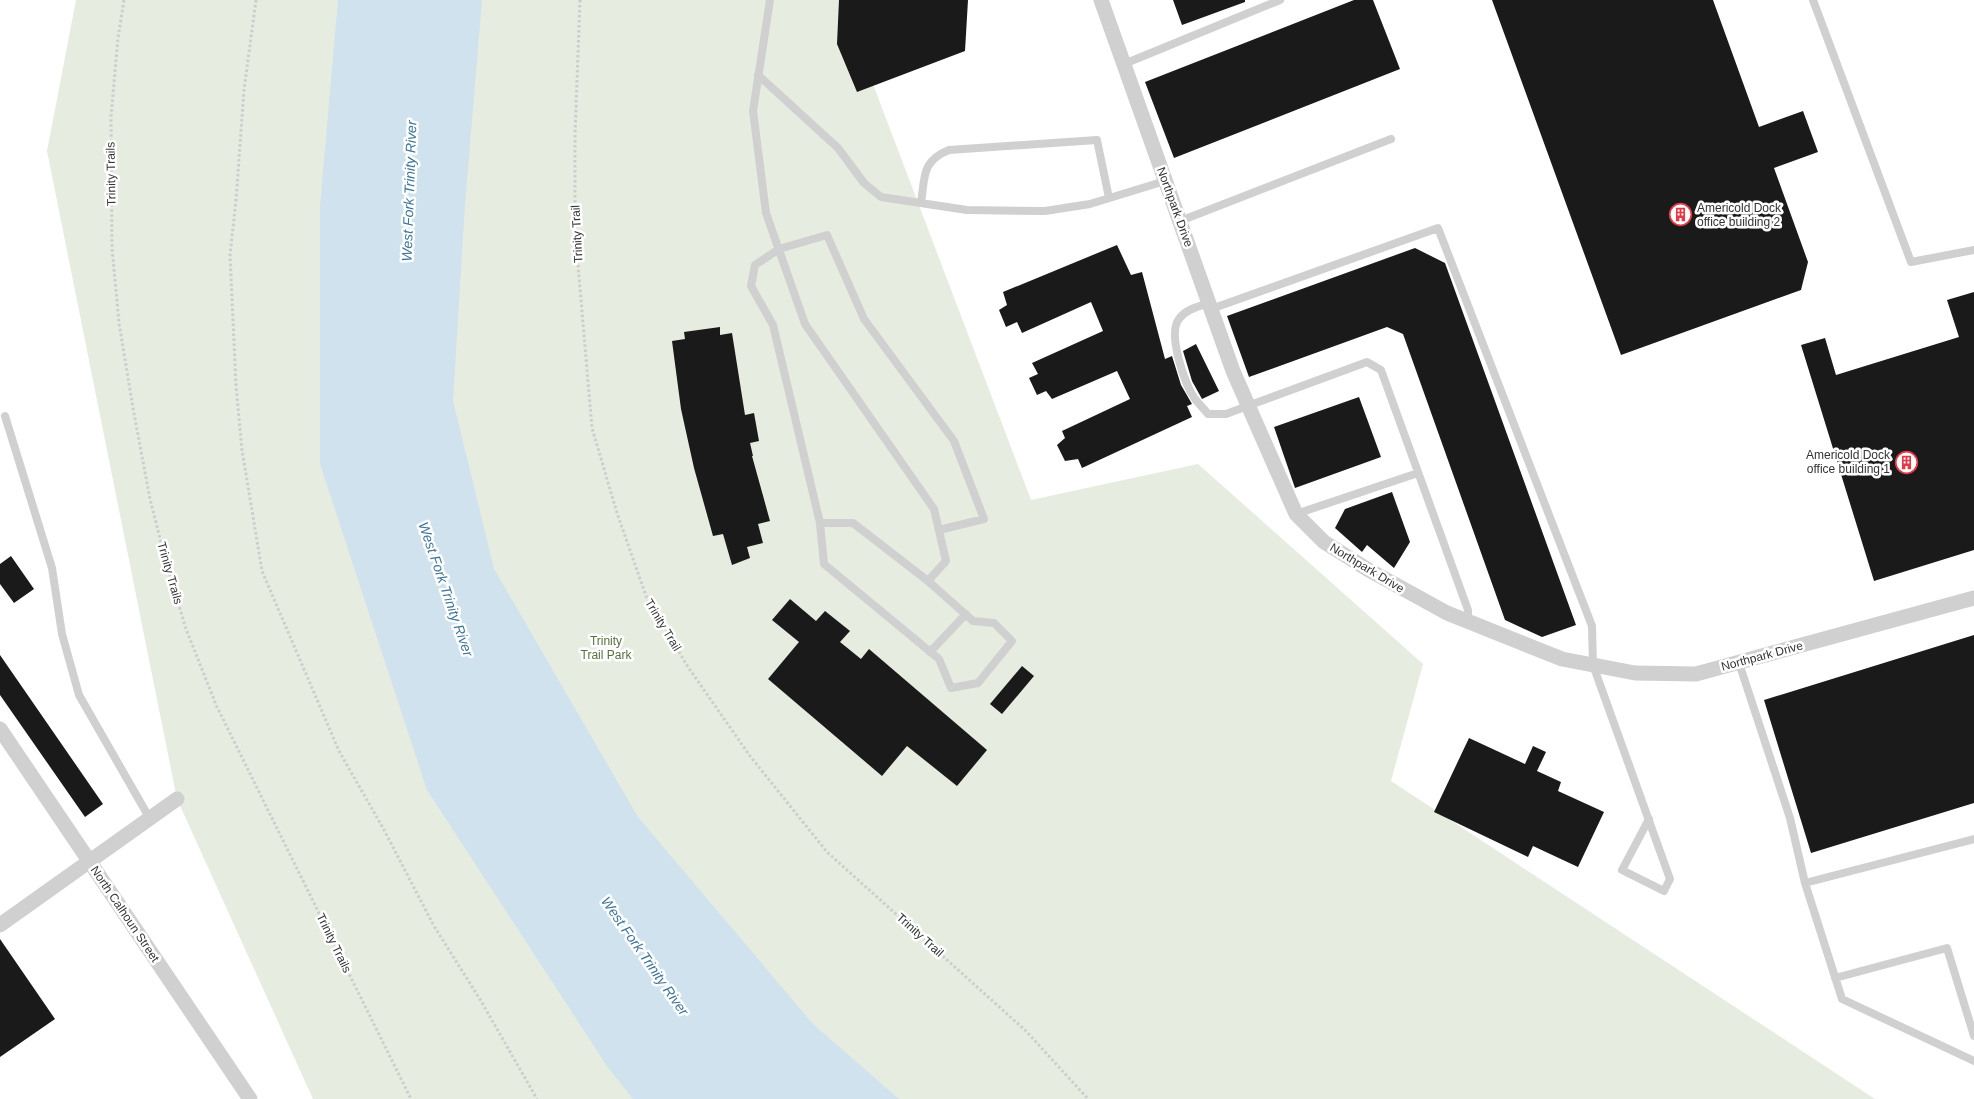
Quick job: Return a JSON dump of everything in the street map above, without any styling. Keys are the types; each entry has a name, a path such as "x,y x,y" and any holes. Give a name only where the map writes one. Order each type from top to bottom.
{"street":[{"name":"Northpark Drive","path":"1101,0 1233,371 1296,514 1324,542 1367,569 1447,613 1468,622 1562,659 1635,673 1696,674 1974,598"},
{"name":"North Calhoun Street","path":"0,729 250,1099"},
{"path":"0,925 90,863 177,799"}],"lane":[{"path":"770,0 753,111 766,213 805,324 934,509 946,561 928,581"},
{"path":"1124,64 1280,0"},
{"path":"1813,0 1911,262 1974,250"},
{"path":"758,75 838,148 864,183 881,197 967,210 1045,211 1090,204 1165,181"},
{"path":"1180,221 1391,139"},
{"path":"921,203 926,167 936,155 948,150 1097,140 1109,198"},
{"path":"1468,622 1468,610 1381,370 1367,362 1226,414 1208,414 1194,398 1179,364 1174,333 1177,320 1186,311 1210,306 1438,228 1592,626 1593,665 1649,819 1670,879 1664,891 1622,870 1649,819"},
{"path":"820,523 853,523 928,581 973,621 994,622 1012,641 978,683 951,688 939,659 824,564 820,523 773,326 751,286 755,265 779,249 827,234 864,319 954,441 984,519 939,530"},
{"path":"5,416 52,568 62,634 79,695 150,818"},
{"path":"1296,514 1418,473"},
{"path":"930,652 966,614"},
{"path":"1739,663 1790,818 1805,883 1842,999 1974,1061"},
{"path":"1805,883 1974,838"},
{"path":"1836,978 1947,948 1974,1036"}],"path":[{"name":"Trinity Trails","path":"124,0 110,117 112,248 119,323 131,398 150,500 165,558 186,629 217,707 411,1099"},
{"path":"256,0 244,90 230,255 236,386 242,450 262,571 339,751 383,828 434,926 482,1002 537,1099"},
{"name":"Trinity Trail","path":"580,0 575,134 575,230 592,428 617,513 646,596 688,667 750,756 827,852 1026,1031 1088,1099"}],"green space":[{"name":"Trinity Trail Park","path":"76,0 847,0 871,79 1031,500 1198,464 1423,664 1391,781 1875,1099 313,1099 177,799 47,151"}],"water":[{"name":"West Fork Trinity River","path":"338,0 482,0 465,204 453,401 494,569 638,817 813,1024 899,1099 633,1099 607,1066 427,790 320,464 320,206"}],"building":[{"path":"839,0 968,0 965,51 857,92 837,44"},
{"path":"1173,0 1245,0 1245,2 1182,25"},
{"path":"1354,0 1373,0 1400,69 1174,158 1145,82"},
{"name":"Americold Dock office building 2","path":"1492,0 1713,0 1759,127 1803,111 1818,152 1774,168 1808,262 1801,290 1621,355"},
{"path":"1117,245 1131,275 1142,272 1165,359 1172,356 1181,385 1192,404 1187,406 1192,417 1082,468 1078,459 1065,461 1057,445 1065,438 1062,431 1130,399 1117,371 1052,399 1046,391 1037,395 1029,378 1038,374 1032,363 1103,331 1091,302 1022,333 1017,322 1006,327 999,310 1007,305 1003,292"},
{"path":"1415,248 1445,263 1576,625 1542,637 1505,620 1403,334 1387,327 1249,377 1227,316"},
{"name":"Americold Dock office building 1","path":"1974,292 1974,550 1874,581 1801,345 1825,338 1836,375 1959,337 1947,300"},
{"path":"720,327 720,335 732,333 745,415 754,413 759,441 750,443 770,521 758,524 763,543 747,547 750,558 732,565 723,534 713,536 694,468 681,409 672,341 685,339 684,332"},
{"path":"1196,344 1219,391 1202,399 1192,381 1183,351"},
{"path":"1359,397 1381,457 1295,488 1274,427"},
{"path":"1392,492 1410,542 1394,568 1367,545 1362,552 1335,528 1345,509"},
{"path":"11,556 34,589 14,603 0,584 0,564"},
{"path":"790,599 816,621 825,611 850,631 840,642 861,659 869,649 987,750 957,786 907,746 882,776 768,679 799,642 772,620"},
{"path":"1974,635 1974,803 1811,853 1764,700"},
{"path":"0,655 103,804 85,817 0,695"},
{"path":"1022,666 1034,676 1002,714 990,704"},
{"path":"1469,738 1525,764 1533,746 1546,752 1537,771 1561,782 1558,791 1604,812 1578,867 1533,846 1528,857 1434,812"},
{"path":"0,939 55,1019 0,1057"}],"place":[{"name":"Americold Dock office building 2","path":"1681,215"},
{"name":"Americold Dock office building 1","path":"1906,462"}]}
